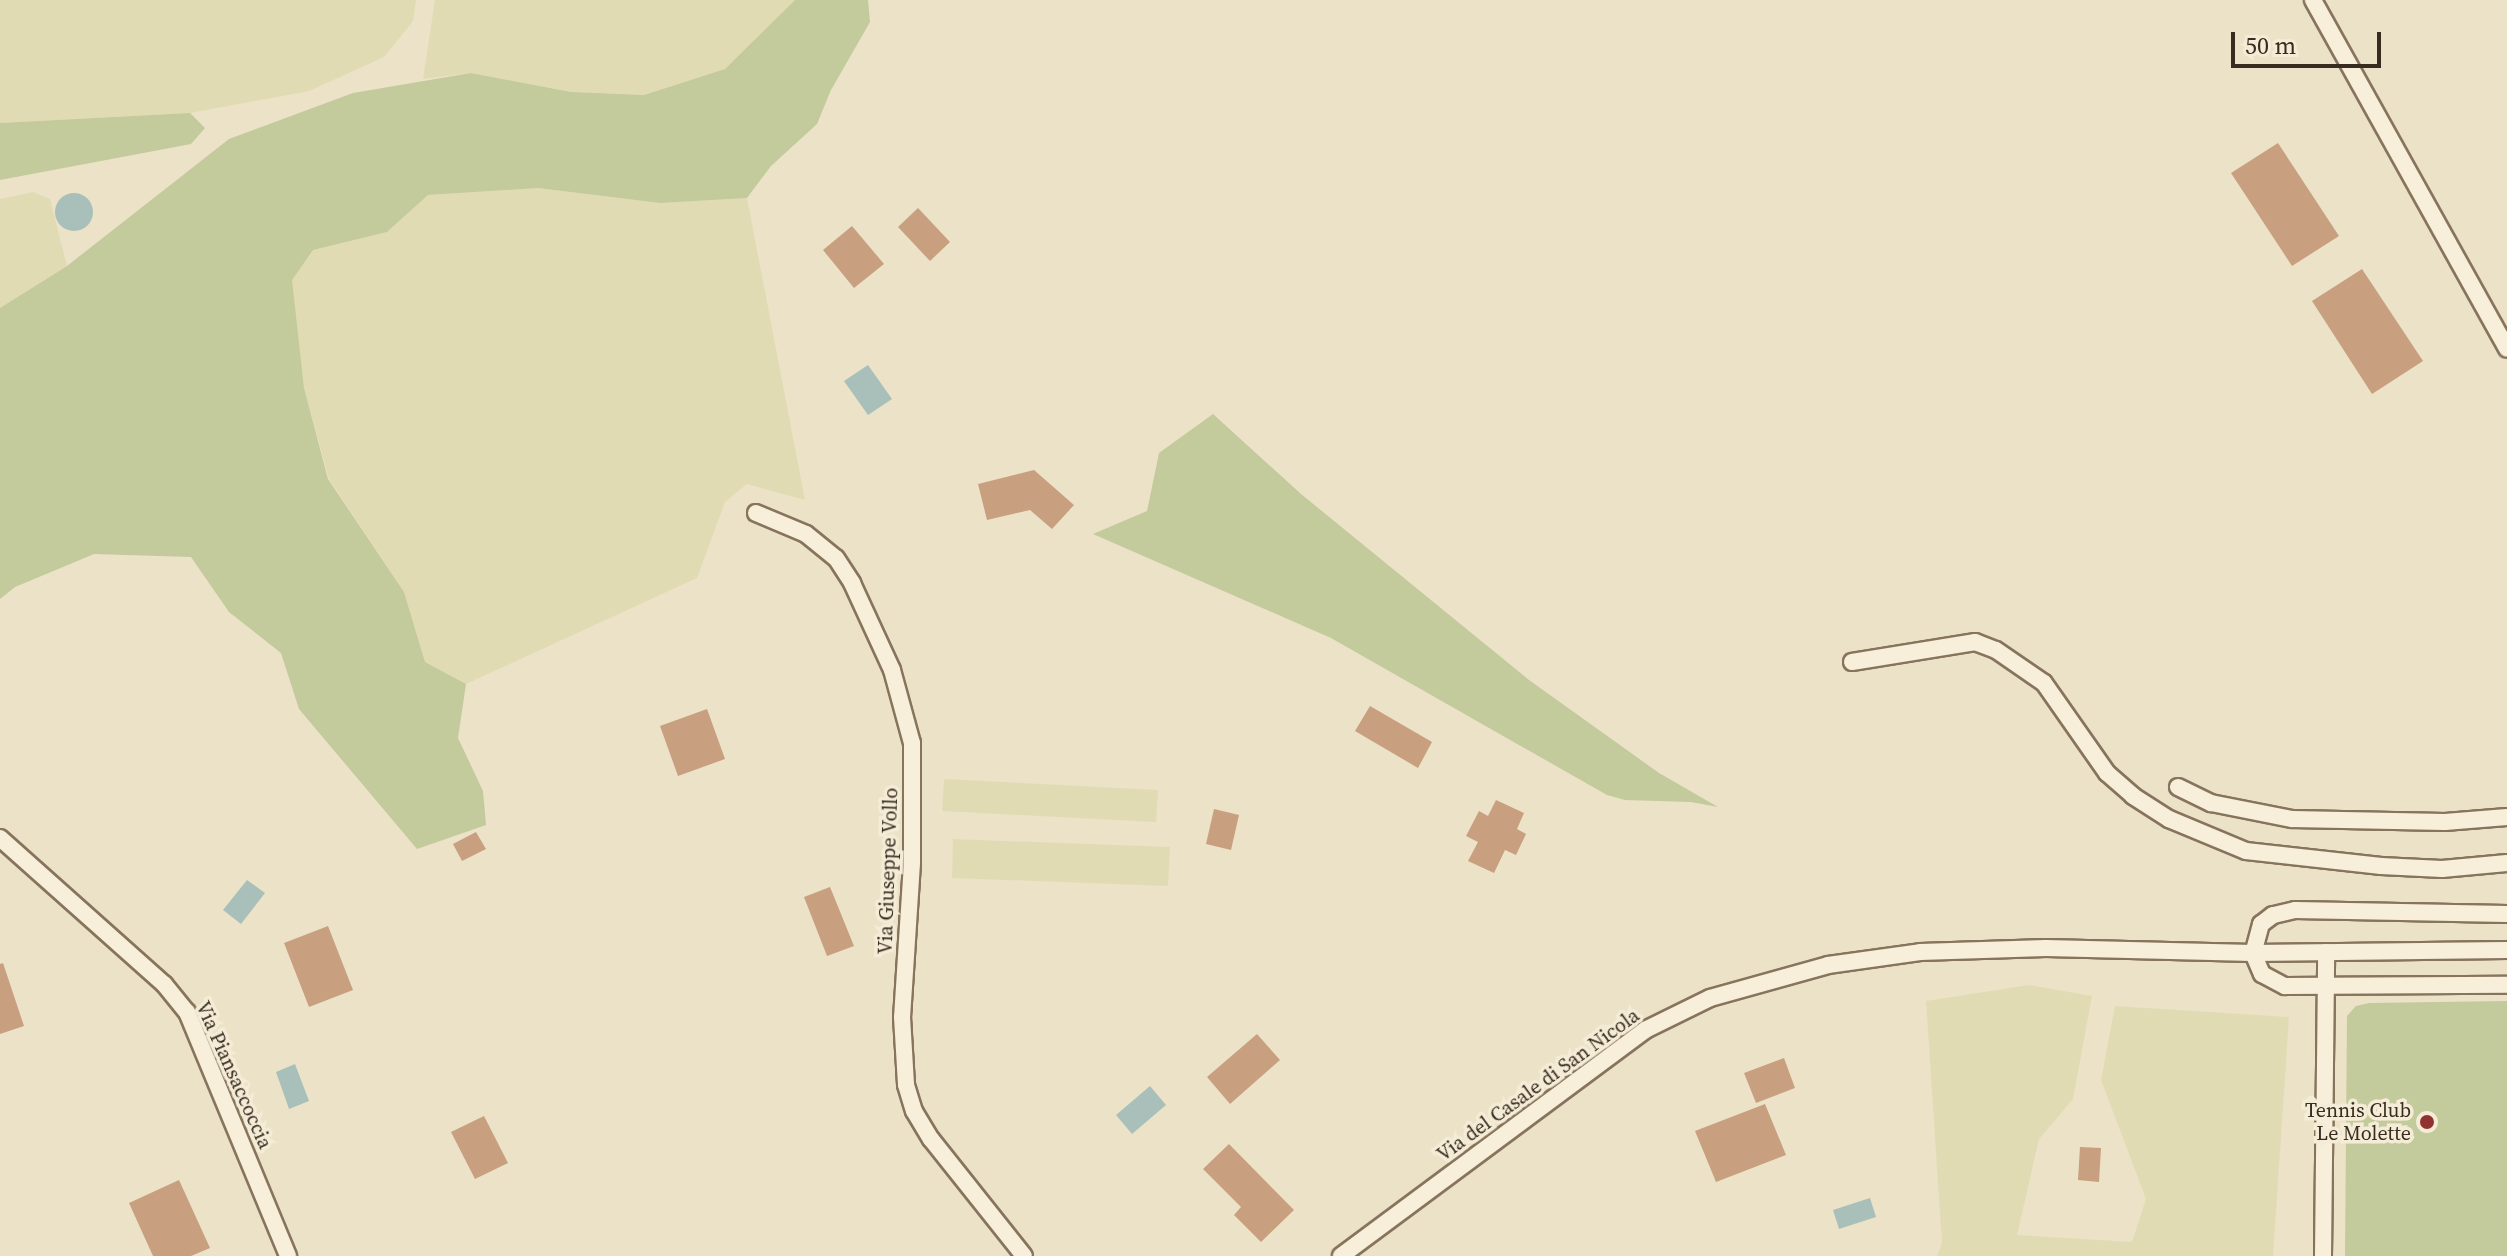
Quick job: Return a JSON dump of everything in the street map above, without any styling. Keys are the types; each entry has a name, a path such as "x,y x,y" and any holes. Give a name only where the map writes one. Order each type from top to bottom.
{"street":[{"path":"2313,0 2507,349"},
{"name":"Via Giuseppe Vollo","path":"756,513 806,534 836,558 852,583 892,670 912,743 912,863 902,1017 906,1085 914,1111 931,1139 1024,1256"},
{"path":"1852,662 1975,642 1996,650 2044,683 2107,773 2133,796 2169,819 2246,851 2381,866 2442,869 2507,863"},
{"path":"2178,787 2211,803 2292,819 2445,822 2507,817"},
{"name":"Via Piansaccoccia","path":"0,838 164,984 187,1012 288,1256"},
{"path":"2507,914 2295,910 2273,915 2261,924 2253,953 2262,974 2276,984 2507,985"},
{"name":"Via del Casale di San Nicola","path":"1341,1256 1645,1030 1710,998 1828,965 1920,952 2046,948 2253,953 2507,950"},
{"path":"2323,1256 2326,952"}],"shaded area":[{"path":"0,0 416,0 413,21 384,57 309,91 190,113 0,123"},
{"path":"435,0 795,0 725,69 644,95 571,92 471,73 423,79"},
{"path":"538,188 660,203 747,198 805,500 747,484 725,502 697,578 466,684 425,662 404,592 329,479 304,388 291,280 313,250 387,232 428,195"},
{"path":"33,192 50,199 67,266 0,308 0,199"},
{"path":"944,779 1158,790 1156,822 942,811"},
{"path":"953,839 1170,847 1168,886 952,878"},
{"path":"2029,985 2092,996 2073,1099 2039,1139 2017,1235 2132,1242 2146,1199 2101,1080 2115,1006 2289,1017 2273,1256 1937,1256 1942,1243 1926,1001"}],"green space":[{"path":"795,0 868,0 870,22 831,90 817,124 771,166 747,198 660,203 538,188 428,195 387,232 313,250 292,280 304,388 328,479 404,592 425,662 466,684 458,738 483,791 486,825 417,849 299,709 281,653 229,612 191,557 94,554 15,587 0,599 0,308 67,266 229,139 353,93 471,73 571,92 644,95 725,69"},
{"path":"190,113 205,128 191,144 0,180 0,123"},
{"path":"1213,414 1301,494 1529,680 1659,773 1718,807 1691,802 1625,800 1607,795 1331,638 1093,534 1147,511 1159,453"},
{"name":"Tennis Club Le Molette","path":"2507,1001 2507,1256 2345,1256 2347,1016 2356,1006 2369,1003"}],"water":[{"path":"74,193 87,199 93,212 87,225 74,231 61,225 55,212 61,199"},
{"path":"868,365 892,399 868,415 844,381"},
{"path":"247,880 265,893 241,924 223,910"},
{"path":"295,1064 309,1101 289,1109 276,1072"},
{"path":"1150,1086 1166,1105 1132,1134 1116,1115"},
{"path":"1870,1198 1876,1217 1839,1229 1833,1210"}],"building":[{"path":"2278,143 2339,236 2292,266 2231,173"},
{"path":"918,208 950,242 930,261 898,227"},
{"path":"852,226 884,264 854,288 823,250"},
{"path":"2362,269 2423,361 2372,394 2312,301"},
{"path":"1034,470 1074,505 1052,529 1030,510 987,520 978,484"},
{"path":"1370,706 1432,742 1418,768 1355,731"},
{"path":"707,709 725,759 678,776 660,726"},
{"path":"1496,800 1524,813 1517,829 1526,834 1516,855 1505,850 1494,873 1468,861 1478,842 1466,836 1479,811 1488,816"},
{"path":"1214,809 1239,815 1231,850 1206,844"},
{"path":"476,832 486,849 462,861 453,844"},
{"path":"830,887 854,946 827,956 804,897"},
{"path":"328,926 353,990 309,1007 284,943"},
{"path":"3,963 24,1026 0,1034 0,964"},
{"path":"1257,1034 1280,1060 1230,1104 1207,1077"},
{"path":"1784,1058 1795,1088 1756,1103 1744,1073"},
{"path":"1765,1104 1786,1155 1716,1182 1695,1131"},
{"path":"484,1116 508,1163 475,1179 451,1132"},
{"path":"1229,1144 1294,1210 1261,1242 1234,1215 1241,1207 1203,1169"},
{"path":"2080,1147 2101,1148 2099,1182 2078,1180"},
{"path":"179,1180 210,1248 191,1256 153,1256 129,1203"}],"place":[{"name":"Tennis Club Le Molette","path":"2427,1122"}]}
